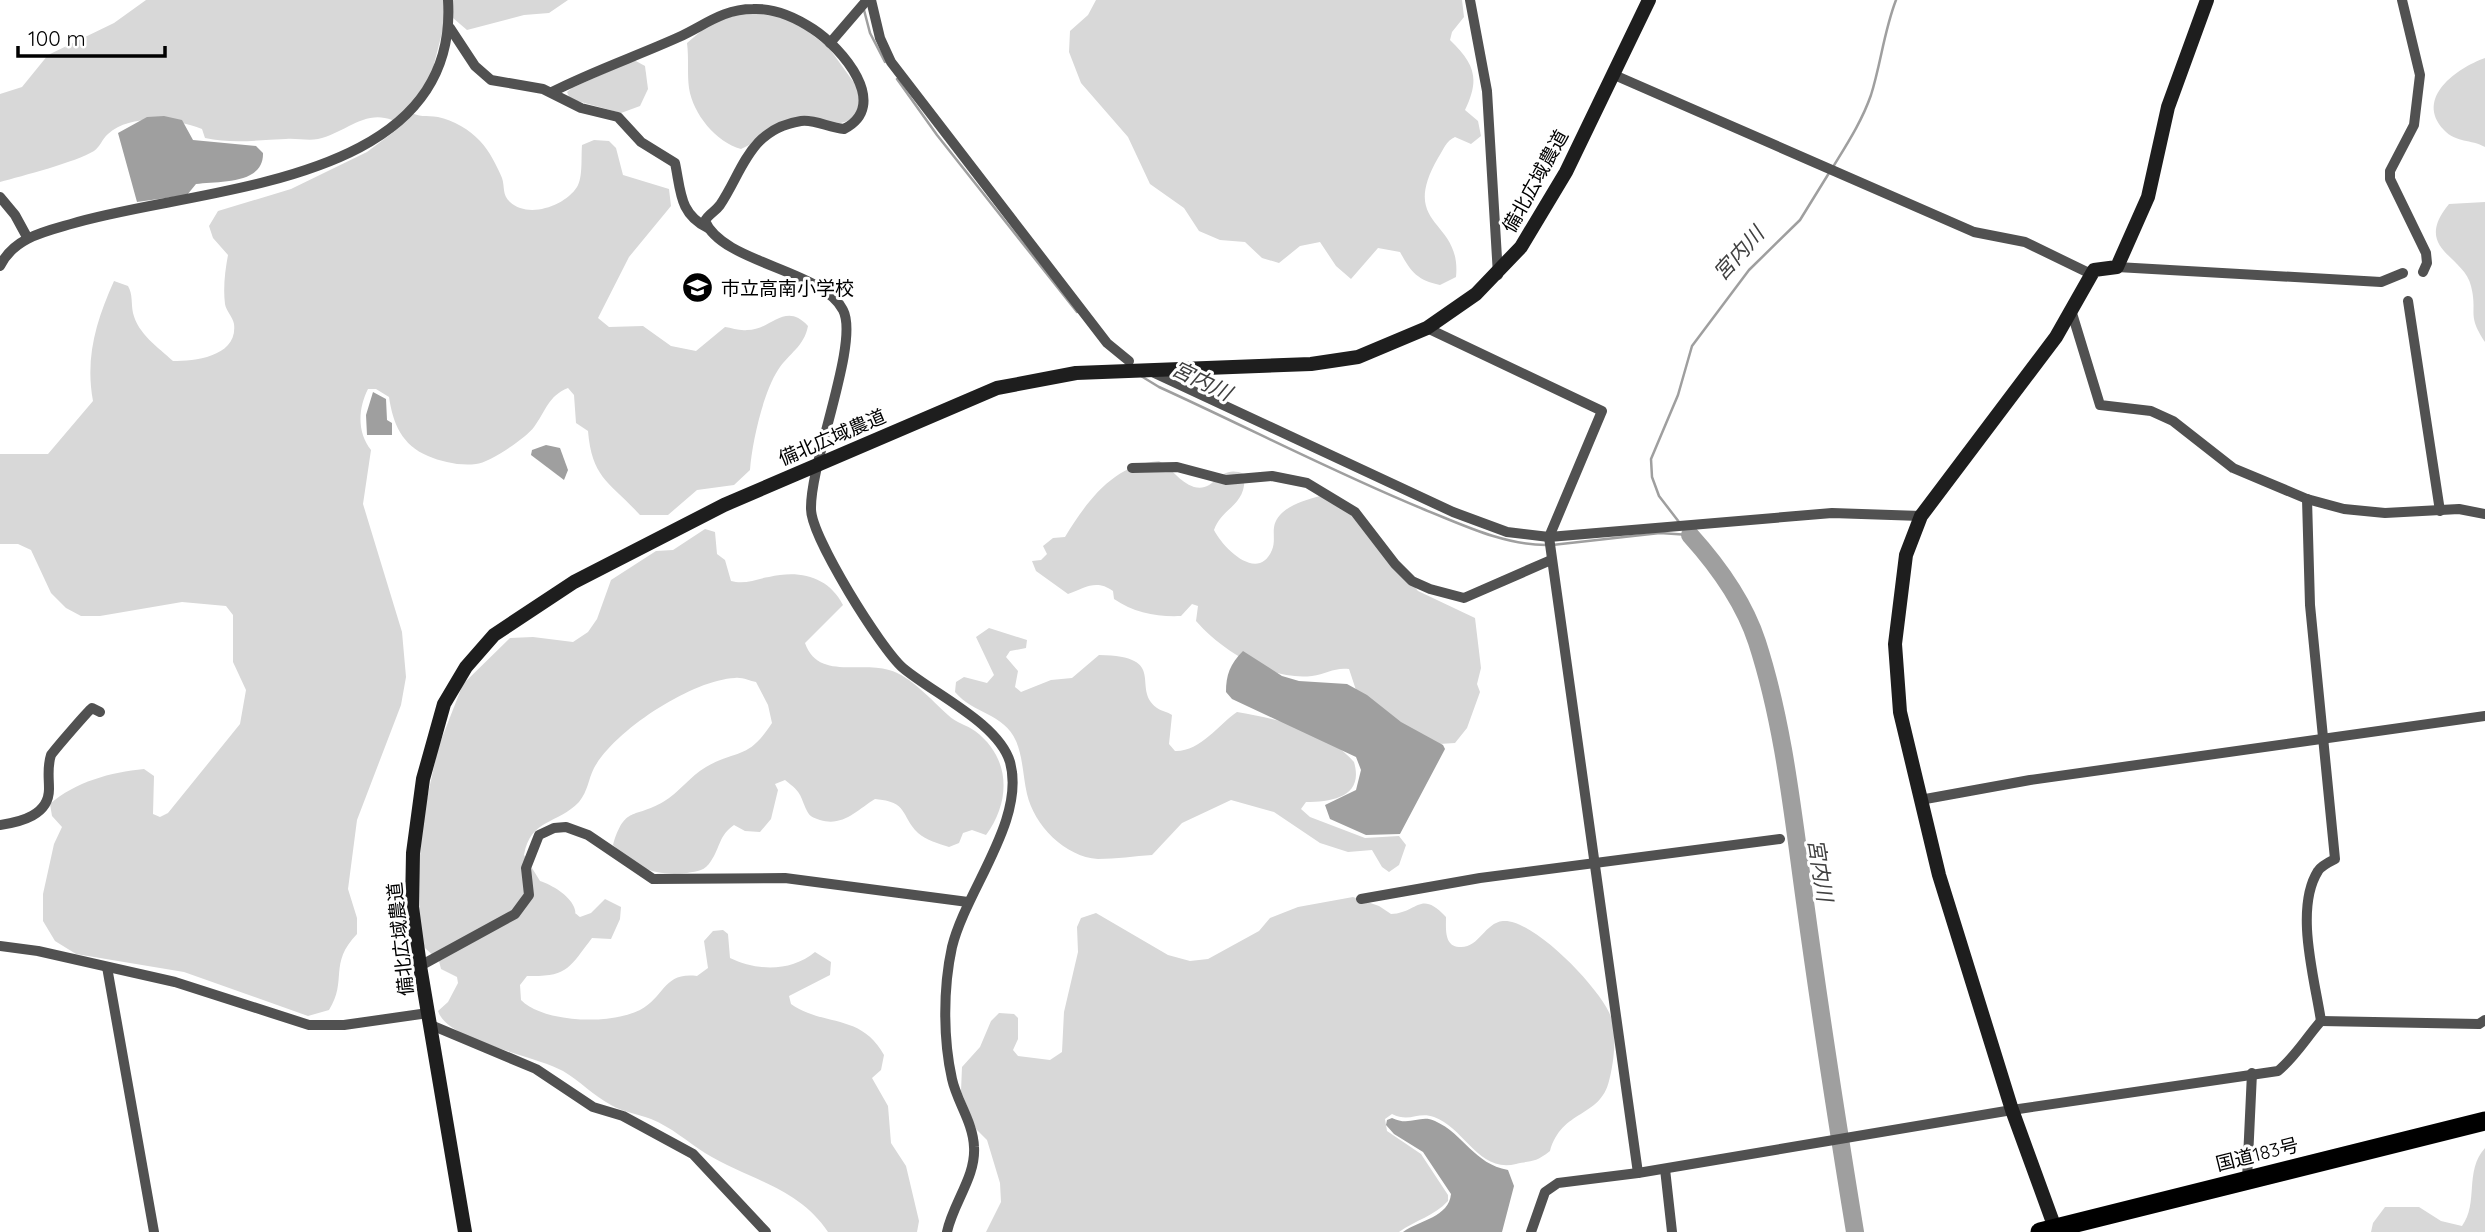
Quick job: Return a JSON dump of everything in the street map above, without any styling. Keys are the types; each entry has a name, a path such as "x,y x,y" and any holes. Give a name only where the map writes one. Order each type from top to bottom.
{"highway":[{"name":"国道183号","path":"2050,1231 2485,1121"}],"street":[{"path":"0,266 11,250 27,237 108,213 258,186 365,144 413,112 422,100 442,59 450,27 448,0"},
{"path":"1469,0 1487,91 1498,275"},
{"name":"備北広域農道","path":"465,1232 420,967 411,882 423,779 444,704 466,667 494,635 574,582 724,505 997,388 1048,377 1133,368 1311,364 1359,356 1427,328 1457,309 1498,275 1539,219 1649,0"},
{"path":"2117,267 2148,198 2168,107 2207,0"},
{"path":"2402,0 2420,75 2414,125 2390,179 2426,253 2427,263 2423,272"},
{"path":"830,43 866,2 891,62 1107,343 1133,368 1473,520 1507,532 1549,537 1832,513 1920,516"},
{"path":"552,92 594,70 683,35 710,18 733,11 772,9 795,18 830,43 863,89 866,100 861,115 844,129 812,121 798,121 764,138 747,155 718,208 706,217 708,228"},
{"path":"450,27 475,66 491,80 552,92 573,105 618,117 636,138 672,160 685,209 691,217 771,267 826,290 846,315 847,345 818,464 811,509 816,533 877,639 900,666 986,727 1002,744 1010,762 1013,793 1008,816 968,902 952,948 946,1040 952,1082 967,1116 974,1148 973,1166 947,1232"},
{"path":"1612,74 1974,232 2025,242 2091,274"},
{"path":"0,197 15,215 27,237"},
{"path":"2050,1231 1939,875 1900,712 1895,644 1906,555 1920,516 2056,337 2094,270 2117,267 2381,282 2403,272"},
{"path":"2408,301 2440,511"},
{"path":"2071,310 2100,405 2151,411 2173,421 2233,468 2307,499 2344,509 2385,513 2470,510 2485,514"},
{"path":"1427,328 1602,411 1549,537 1637,1173"},
{"path":"1132,468 1177,467 1226,480 1272,476 1307,483 1356,512 1395,565 1412,581 1464,598 1551,560"},
{"path":"2307,499 2310,605 2335,859 2318,869 2309,894 2307,910 2308,937 2321,1021"},
{"path":"0,825 25,819 43,808 49,793 51,755 77,728 85,712 92,708 100,712"},
{"path":"1920,800 2030,780 2485,716"},
{"path":"420,967 504,920 525,905 529,895 526,868 533,848 539,835 554,828 566,827 588,835 653,879 785,878 968,902"},
{"path":"1362,899 1594,863 1780,839"},
{"path":"0,946 38,951 175,982 309,1025 430,1019 536,1069 593,1107 623,1116 694,1154 766,1232"},
{"path":"107,967 154,1232"},
{"path":"1531,1232 1545,1192 1558,1183 1637,1173 2012,1110 2278,1071 2296,1056 2306,1037 2321,1021 2479,1024 2485,1020"},
{"path":"2247,1180 2252,1073"},
{"path":"1665,1168 1672,1232"}],"shaded area":[{"path":"146,0 568,0 549,13 524,15 467,30 453,18 445,21 430,80 408,111 449,120 476,137 495,163 506,197 526,210 555,205 571,194 580,178 582,145 594,140 609,141 616,148 623,175 669,189 671,206 629,257 598,318 609,327 643,326 671,346 696,351 725,327 756,329 785,316 800,319 808,326 800,345 782,364 768,392 753,446 750,470 734,485 697,490 668,515 640,515 604,479 594,460 588,431 576,423 574,395 568,388 556,395 534,427 523,437 482,463 470,464 439,460 412,446 396,425 389,397 376,389 368,389 360,420 363,436 371,450 363,504 402,632 406,677 401,705 357,820 348,889 357,918 357,934 343,954 337,990 329,1010 308,1016 184,972 76,954 55,941 43,921 43,894 54,844 62,827 52,816 50,804 94,779 144,769 154,776 153,814 160,817 168,813 240,724 246,690 233,662 233,615 226,606 182,602 100,616 81,616 66,608 51,593 31,550 18,544 0,544 0,454 48,454 93,401 91,355 102,311 114,281 128,286 133,313 139,327 149,340 173,361 203,358 223,350 233,335 234,324 224,298 228,255 213,238 209,226 218,211 291,189 367,152 395,131 392,120 373,117 318,139 225,141 205,138 202,129 179,123 141,121 118,127 86,155 0,182 0,94 22,87 48,55 114,23"},
{"path":"1096,0 1462,0 1464,17 1452,32 1450,40 1470,65 1473,81 1465,110 1478,121 1481,136 1471,144 1455,137 1447,143 1428,181 1425,198 1434,222 1450,243 1455,258 1456,277 1440,285 1426,281 1411,270 1400,252 1378,248 1351,279 1336,266 1320,242 1300,246 1279,263 1262,258 1245,242 1220,240 1199,231 1184,208 1150,184 1128,137 1081,83 1069,52 1070,31 1088,15"},
{"path":"747,13 784,17 800,25 829,48 860,91 860,112 841,123 830,123 809,116 741,149 723,140 707,126 691,98 687,43 713,21"},
{"path":"2485,58 2485,147 2449,134 2436,118 2434,107 2436,96 2452,77"},
{"path":"634,60 645,66 648,89 640,106 621,113 570,99 567,92 572,88"},
{"path":"164,116 182,120 193,140 256,146 263,153 261,163 256,171 248,176 196,184 187,195 137,202 118,133 147,117"},
{"path":"2485,202 2485,342 2474,319 2473,295 2467,275 2438,242 2436,231 2439,219 2449,204"},
{"path":"373,392 386,399 387,420 392,423 392,435 367,435 366,415"},
{"path":"546,445 560,448 568,470 564,480 531,455 532,450"},
{"path":"1159,461 1194,487 1207,486 1228,472 1244,474 1242,493 1214,530 1225,545 1241,559 1258,563 1266,559 1272,550 1274,528 1280,515 1293,505 1320,496 1358,518 1418,591 1475,618 1481,668 1477,684 1480,692 1467,728 1455,743 1439,744 1402,726 1357,693 1349,669 1296,676 1280,674 1248,662 1219,643 1196,621 1198,606 1192,604 1181,616 1146,613 1114,599 1113,591 1107,587 1096,585 1068,594 1036,571 1032,561 1041,560 1047,554 1043,546 1053,538 1065,537 1103,487 1128,469"},
{"path":"705,529 715,532 717,554 725,560 731,581 745,582 791,574 812,578 829,587 843,605 805,643 811,654 819,662 829,665 877,668 897,673 920,689 951,718 975,731 987,742 1001,767 1003,794 1000,808 986,835 972,830 963,833 959,843 949,847 918,833 899,806 886,801 875,799 836,821 814,818 808,813 798,791 785,780 775,784 778,790 771,819 760,832 745,831 734,825 725,833 704,869 676,874 647,869 630,860 613,845 626,818 669,798 706,767 749,749 772,723 768,705 756,682 735,678 698,688 656,710 619,738 594,768 579,802 532,834 524,855 540,881 564,895 572,903 575,913 580,917 591,913 605,899 621,907 620,919 611,939 592,938 572,963 560,972 527,976 520,985 521,1000 532,1008 561,1017 596,1019 628,1015 649,1004 671,981 697,976 708,968 704,941 713,931 723,930 728,934 730,958 751,965 785,966 806,959 815,952 831,962 830,975 789,996 791,1004 816,1016 853,1026 875,1042 884,1055 881,1070 872,1078 888,1106 891,1143 906,1166 919,1221 917,1232 828,1232 816,1217 788,1194 705,1153 658,1122 611,1105 563,1071 457,1031 445,1022 438,1011 448,1002 458,983 457,977 441,969 439,961 425,948 420,937 417,894 423,817 438,748 463,684 510,638 533,637 573,642 588,632 597,619 611,580 656,551 673,550"},
{"path":"989,628 1027,640 1026,648 1010,651 1006,657 1018,671 1015,687 1021,692 1051,680 1072,678 1099,655 1134,661 1144,674 1150,700 1157,708 1172,715 1169,744 1175,751 1201,743 1237,712 1300,727 1329,741 1354,762 1355,783 1344,795 1327,801 1306,802 1301,809 1310,817 1365,838 1399,836 1406,845 1399,865 1389,872 1382,867 1372,850 1348,852 1320,843 1274,812 1231,800 1182,823 1152,855 1098,859 1086,857 1063,846 1036,817 1027,794 1022,760 1011,732 955,692 956,682 964,677 987,683 994,675 976,637"},
{"path":"1243,651 1282,676 1299,681 1347,684 1367,695 1401,722 1443,745 1445,749 1400,834 1366,835 1330,819 1325,805 1356,790 1361,770 1356,757 1232,699 1226,692 1228,675"},
{"path":"1353,897 1379,906 1391,914 1424,903 1430,905 1446,917 1448,940 1459,947 1472,944 1496,923 1516,923 1548,943 1595,990 1613,1024 1614,1049 1609,1081 1598,1102 1563,1128 1550,1151 1541,1158 1503,1165 1482,1156 1455,1130 1434,1117 1404,1117 1392,1114 1385,1119 1387,1131 1421,1154 1448,1195 1448,1201 1437,1210 1399,1232 986,1232 1001,1202 1000,1183 987,1140 976,1129 961,1091 962,1067 980,1047 991,1021 999,1013 1014,1014 1018,1018 1018,1039 1013,1050 1018,1056 1050,1060 1062,1052 1064,1012 1078,952 1077,927 1081,918 1096,913 1168,955 1190,961 1208,959 1259,931 1270,918 1298,907"},
{"path":"1392,1118 1404,1121 1435,1121 1454,1133 1486,1162 1508,1170 1514,1186 1502,1232 1403,1232 1439,1213 1449,1202 1451,1194 1423,1152 1394,1134 1386,1125 1387,1120"},
{"path":"2485,1148 2485,1232 2371,1232 2373,1223 2385,1207 2419,1207 2441,1221 2462,1226 2470,1207 2475,1167"}],"waterway":[{"name":"宮内川","path":"1833,167 1859,123 1871,95 1896,0"},
{"name":"宮内川","path":"864,10 870,33 885,62"},
{"name":"宮内川","path":"897,79 937,135 1077,312"},
{"name":"宮内川","path":"1679,522 1659,496 1652,477 1651,459 1678,395 1692,346 1749,270 1800,220 1829,173"},
{"name":"宮内川","path":"1141,376 1159,387 1389,495 1498,538 1546,545"},
{"name":"宮内川","path":"1552,545 1660,533 1690,535"},
{"name":"宮内川","path":"1690,535 1720,572 1752,627 1774,706 1787,771 1855,1232"}],"place":[{"name":"市立高南小学校","path":"698,288"}]}
